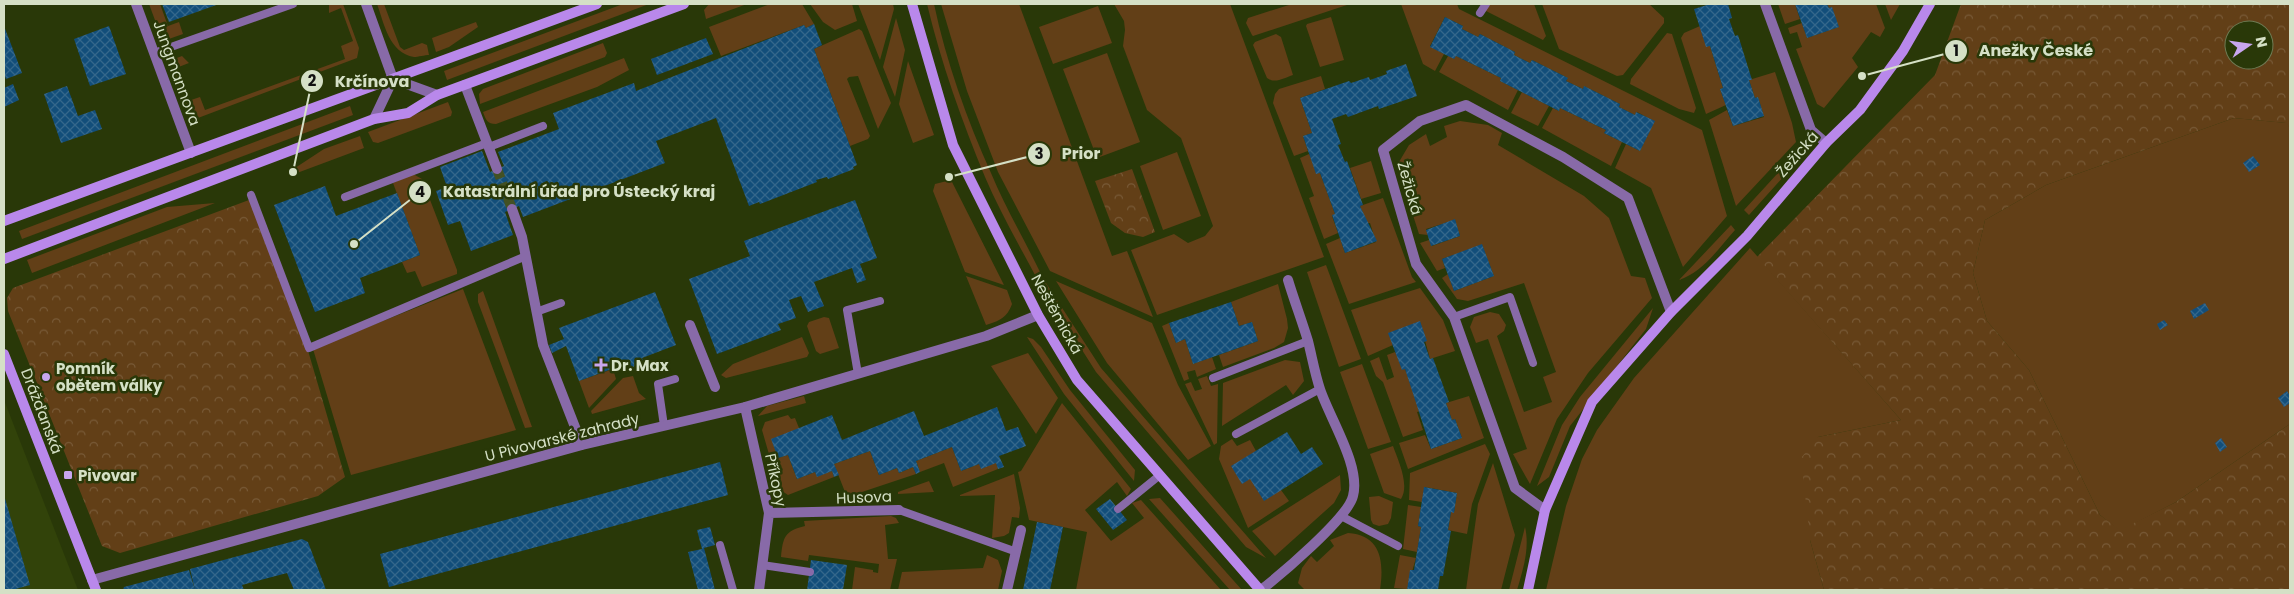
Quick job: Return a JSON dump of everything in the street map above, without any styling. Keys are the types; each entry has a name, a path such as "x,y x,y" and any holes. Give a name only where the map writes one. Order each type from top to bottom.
{"street":[{"name":"Jungmannova","path":"136,4 191,153"},
{"path":"366,4 393,79 374,119"},
{"path":"4,222 597,4"},
{"path":"4,259 374,119 408,113 437,96 684,4"},
{"name":"Neštěmická","path":"912,4 953,145 1038,315 1077,380 1260,590"},
{"path":"1765,4 1811,130 1826,142"},
{"name":"Žežická","path":"1528,590 1546,510 1592,402 1671,312 1747,236 1826,142 1860,110 1903,51 1930,4"},
{"path":"393,79 437,96"},
{"path":"465,85 497,169"},
{"name":"Žežická","path":"1546,510 1515,488 1454,317 1416,264 1383,150 1420,121 1466,105 1563,157 1628,198 1671,312"},
{"path":"512,209 522,236 542,345 582,445"},
{"path":"1260,590 1284,571 1341,516 1353,497 1355,483 1351,465 1320,388 1308,341 1288,280"},
{"name":"U Pivovarské zahrady","path":"92,580 582,445 745,407 986,336 1038,315"},
{"path":"690,325 715,387"},
{"name":"Drážďanská","path":"4,354 96,590"},
{"name":"Příkopy","path":"745,407 769,513 759,590"},
{"name":"Husova","path":"769,513 898,510"},
{"path":"1006,590 1014,551 1021,530"}],"lane":[{"path":"154,53 294,4"},
{"path":"1480,13 1486,4"},
{"path":"345,197 542,126"},
{"path":"251,194 309,348 526,256"},
{"path":"1454,317 1510,298 1533,363"},
{"path":"858,374 848,310 880,300"},
{"path":"536,312 560,303"},
{"path":"1214,378 1308,341"},
{"path":"664,426 658,384 675,379"},
{"path":"1236,434 1320,388"},
{"path":"1118,509 1160,475"},
{"name":"Husova","path":"898,510 1014,551"},
{"path":"1341,516 1398,546"},
{"path":"720,545 733,590"},
{"path":"762,564 810,572"}],"shaded area":[{"path":"4,400 78,590 4,590"}],"green space":[{"path":"149,4 160,4 168,26 179,22 183,34 166,40 164,34 159,31"},
{"path":"329,4 343,4 359,48 357,58 198,118 190,116 174,72 174,59 182,56 189,63 176,68 188,101 200,97 205,110 345,59 341,46 353,41 341,8 329,13"},
{"path":"377,4 384,4 400,47 404,50 422,43 427,45 429,55 414,57 399,50 385,28"},
{"path":"623,4 649,4 447,80 444,71"},
{"path":"709,4 747,4 706,19 704,10"},
{"path":"770,4 802,4 814,24 806,28 804,25 721,56 709,27"},
{"path":"810,4 852,4 857,21 835,30 823,22"},
{"path":"858,4 893,4 894,9 880,60"},
{"path":"927,4 934,4 951,69 966,111 996,186 1040,272 1035,275 996,202 976,156 945,70"},
{"path":"941,4 1019,4 1112,256 1127,251 1153,317 1050,271 998,172 967,91"},
{"path":"1114,4 1230,4 1324,257 1157,315 1131,250 1174,234 1188,243 1205,236 1213,226 1181,138 1147,110 1123,46 1124,21"},
{"path":"1292,4 1350,4 1252,35 1246,23 1248,18"},
{"path":"1401,4 1457,4 1459,9 1702,130 1727,216 1683,267 1651,188 1615,168 1626,144 1640,151 1654,121 1637,112 1635,115 1619,107 1620,104 1584,86 1583,89 1566,81 1568,78 1532,60 1530,63 1514,55 1515,52 1480,34 1478,37 1462,29 1463,26 1445,17 1430,46 1444,54 1435,71 1423,64"},
{"path":"1488,4 1534,4 1546,36 1543,40 1484,10"},
{"path":"1542,4 1649,4 1664,18 1664,23 1623,75 1617,76 1559,49"},
{"path":"1778,4 1795,4 1800,19 1785,24"},
{"path":"1827,4 1876,4 1885,28 1880,37 1871,32 1852,58 1858,67 1824,108 1817,104 1796,49 1802,47 1797,32 1790,34 1788,28 1802,23 1807,38 1838,27"},
{"path":"1885,4 1900,4 1891,20"},
{"path":"1961,4 2290,4 2290,128 2286,123 2234,118 2046,185 1985,220 1973,273 1987,321 2029,370 2100,515 2120,530 2176,502 2290,424 2290,590 1824,590 1810,540 1801,458 1818,437 1901,420 1757,257 1935,75"},
{"path":"1098,6 1112,43 1053,64 1039,27"},
{"path":"1331,17 1344,60 1320,67 1306,26 1307,24"},
{"path":"896,18 905,50 895,97 883,67"},
{"path":"476,22 478,27 449,47 436,52 432,38"},
{"path":"1700,26 1710,46 1723,88 1720,89 1726,105 1706,114 1681,38 1684,33"},
{"path":"859,29 862,31 891,103 878,129 858,76 847,79 870,136 868,139 850,146 814,49"},
{"path":"1667,33 1672,34 1696,108 1694,113 1679,109 1630,84 1631,79"},
{"path":"1276,34 1281,37 1293,75 1280,80 1270,80 1267,78 1253,45 1255,42"},
{"path":"603,43 607,53 605,57 480,104 479,94 483,89"},
{"path":"1107,53 1140,142 1097,158 1063,69"},
{"path":"1448,56 1456,56 1501,78 1500,81 1518,90 1508,110 1439,72"},
{"path":"624,58 629,70 597,87 496,124 487,121 485,117 483,112"},
{"path":"908,61 934,135 913,143 899,104"},
{"path":"1775,72 1792,123 1796,142 1736,206 1709,120 1727,110 1733,126 1764,117 1758,97 1755,98 1749,80"},
{"path":"1321,76 1325,89 1300,98 1312,133 1303,136 1308,151 1294,156 1273,103 1275,94 1279,89"},
{"path":"1522,92 1549,106 1538,126 1511,113"},
{"path":"448,102 452,112 451,116 378,143 373,142 368,132"},
{"path":"350,106 353,115 22,239 19,231"},
{"path":"1553,108 1559,111 1560,108 1606,130 1604,133 1622,142 1611,166 1542,128"},
{"path":"2234,118 2287,123 2290,128 2290,424 2176,502 2120,531 2100,515 2029,370 1987,321 1973,273 1985,220 2046,185"},
{"path":"1460,121 1488,125 1502,133 1498,145 1584,196 1609,218 1631,276 1645,278 1652,298 1588,373 1557,419 1530,484 1513,454 1527,449 1488,339 1476,343 1470,327 1474,317 1490,312 1499,314 1506,325 1504,331 1497,336 1524,412 1552,402 1543,377 1556,372 1524,283 1468,301 1457,299 1442,278 1448,274 1454,291 1494,276 1482,245 1442,259 1445,268 1437,271 1420,243 1429,240 1432,246 1460,236 1455,220 1426,229 1428,235 1419,234 1411,209 1419,207 1414,179 1403,179 1399,162 1409,145 1426,134 1430,146 1447,137 1444,126"},
{"path":"360,136 364,148 297,173 295,168 324,149"},
{"path":"1800,149 1793,166 1749,215 1744,210"},
{"path":"1177,152 1201,216 1163,230 1140,166"},
{"path":"1309,154 1320,173 1335,214 1332,216 1338,233 1324,239 1309,198 1314,196 1300,158"},
{"path":"1371,161 1381,193 1361,199 1350,168"},
{"path":"1132,169 1155,232 1143,237 1125,233 1111,223 1095,181"},
{"path":"413,174 422,179 457,270 457,274 422,287 415,271 407,273 402,262 420,255 393,183"},
{"path":"951,180 1004,285 965,272 933,191 935,184"},
{"path":"1383,198 1412,277 1416,282 1349,304 1326,244 1340,238 1345,253 1376,242 1370,223 1367,223 1360,206"},
{"path":"249,200 253,204 309,354 345,477 318,496 120,553 102,546 8,311 7,298 13,288"},
{"path":"215,203 32,273 27,260 167,207"},
{"path":"1731,225 1735,230 1710,259 1696,271 1679,280"},
{"path":"1750,248 1901,420 1818,437 1810,540 1824,590 1546,590 1566,506 1582,459 1597,430 1634,378"},
{"path":"1326,265 1361,359 1339,367 1307,272"},
{"path":"966,276 1007,290 1012,304 1005,316 986,325"},
{"path":"1044,280 1101,368 1266,558 1246,547 1096,372 1039,282"},
{"path":"1056,281 1152,323 1178,385 1211,446 1188,460 1107,363"},
{"path":"1278,284 1288,328 1284,342 1274,348 1223,367 1219,355 1258,341 1252,322 1239,326 1231,302"},
{"path":"1420,288 1443,320 1455,351 1430,359 1420,322 1389,333 1393,345 1368,356 1351,310"},
{"path":"463,289 516,430 351,475 313,349"},
{"path":"483,291 532,427 525,428 478,302 478,294"},
{"path":"1653,308 1646,329 1570,426 1549,477 1537,486 1562,425 1580,397"},
{"path":"824,317 829,318 839,348 820,354 816,351 807,326 809,322"},
{"path":"1169,323 1176,343 1185,339 1193,364 1212,357 1216,369 1197,377 1195,370 1187,372 1189,379 1184,381 1162,326"},
{"path":"802,337 809,353 807,357 726,378 721,375 733,364"},
{"path":"1027,337 1033,339 1041,347 1070,390 1135,470 1134,481 1064,394"},
{"path":"1395,352 1405,369 1420,411 1417,412 1423,430 1403,437 1383,382 1376,376 1370,361 1379,357 1387,380 1394,377 1387,355"},
{"path":"1028,353 1058,398 1036,434 991,366"},
{"path":"1285,360 1300,362 1304,381 1293,395 1286,385 1222,426 1223,383"},
{"path":"1362,364 1391,442 1368,449 1340,372"},
{"path":"613,369 616,379 589,408 579,381"},
{"path":"633,376 639,393 646,399 592,414 591,411 623,378"},
{"path":"1207,376 1211,386 1218,384 1217,443 1214,445 1185,384 1191,382 1195,391 1202,389 1198,379"},
{"path":"804,396 806,403 758,416 767,406"},
{"path":"1469,396 1484,438 1408,469 1399,443 1425,435 1431,449 1462,438 1455,419 1452,420 1446,403"},
{"path":"1062,403 1131,489 1127,496 1117,482 1085,510 1111,541 1144,518 1132,503 1141,500 1221,590 1076,590 1087,532 1029,520 1018,472 1021,471"},
{"path":"788,415 791,419 795,418 799,428 778,458 788,455 797,479 815,472 817,476 832,471 834,477 788,495 779,489 762,430 765,422"},
{"path":"1232,439 1237,446 1250,440 1256,451 1250,479 1281,490 1289,501 1248,528 1219,459 1221,446"},
{"path":"1485,444 1490,454 1472,504 1467,534 1448,530 1451,512 1454,512 1457,493 1425,487 1422,502 1409,500 1410,473"},
{"path":"1393,446 1404,480 1401,499 1384,493 1370,454"},
{"path":"952,447 961,471 979,464 996,463 998,469 953,487 944,463 920,472 916,461"},
{"path":"870,451 879,475 897,468 899,473 913,467 916,474 847,497 834,464"},
{"path":"1493,463 1515,535 1501,590 1466,590 1478,504"},
{"path":"1014,474 1020,508 1019,518 1012,517 1009,533 992,538 995,495 960,495"},
{"path":"1340,475 1341,490 1334,503 1275,556 1252,531"},
{"path":"929,481 934,492 898,494 898,492"},
{"path":"1379,496 1393,502 1391,518 1388,524 1379,526 1373,524 1371,520 1369,497"},
{"path":"1160,498 1242,590 1230,590 1149,499"},
{"path":"1408,505 1421,507 1418,526 1421,527 1417,552 1403,549"},
{"path":"891,516 896,518 899,523 885,525 888,559 897,559 890,590 852,590 855,567 873,570 873,572 878,573 879,564 809,555 808,561 781,557 786,536 793,530 805,526 804,521"},
{"path":"1525,527 1527,543 1523,567 1517,590 1509,590"},
{"path":"1348,533 1368,539 1378,552 1381,561 1380,590 1305,590 1298,583 1302,568 1311,556 1317,562 1334,546 1330,540"},
{"path":"987,555 998,560 1002,571 998,590 898,590 902,572 983,568"},
{"path":"1400,555 1416,558 1407,589 1394,588"}],"building":[{"path":"162,4 219,4 169,22"},
{"path":"1710,4 1728,4 1732,18 1729,19 1735,36 1738,35 1752,80 1749,80 1755,98 1758,97 1764,116 1733,126 1720,89 1723,88 1710,46 1706,47 1694,9"},
{"path":"1795,4 1827,4 1829,8 1832,7 1839,27 1807,38"},
{"path":"1445,17 1463,26 1462,29 1478,37 1480,34 1515,52 1514,55 1530,63 1532,60 1568,78 1566,81 1583,89 1584,86 1620,104 1619,107 1635,115 1636,112 1655,121 1640,151 1604,133 1606,130 1560,108 1559,111 1500,81 1501,78 1456,56 1454,59 1430,47"},
{"path":"814,24 822,45 814,49 857,165 853,167 854,169 828,179 827,177 816,180 817,182 760,204 759,202 749,206 716,118 656,141 665,163 523,217 519,206 505,212 513,235 471,251 460,221 448,225 436,191 447,187 440,167 482,151 490,172 504,166 498,152 559,129 553,113 634,83 636,91 804,25 806,28"},
{"path":"4,26 22,73 6,79 4,74"},
{"path":"109,26 126,74 90,86 74,39"},
{"path":"706,38 713,54 657,75 651,59"},
{"path":"1406,64 1417,96 1379,109 1378,106 1348,117 1346,114 1332,119 1341,144 1338,145 1345,162 1347,161 1363,205 1360,206 1377,241 1345,253 1332,215 1335,214 1320,173 1316,174 1303,136 1312,133 1300,98 1349,81 1351,83 1369,77 1370,80 1387,74 1386,71"},
{"path":"13,84 19,100 4,107 4,88"},
{"path":"67,86 78,116 95,110 102,129 61,143 44,94"},
{"path":"2253,156 2260,165 2249,172 2243,163"},
{"path":"325,186 336,216 397,193 420,255 360,278 365,293 315,312 274,205"},
{"path":"855,200 877,258 860,264 866,280 857,283 852,268 814,282 824,306 808,312 801,296 789,300 796,318 778,324 781,330 717,354 689,279 750,256 744,241"},
{"path":"1455,219 1460,236 1431,246 1426,230"},
{"path":"1482,244 1494,276 1454,291 1442,259"},
{"path":"655,292 676,345 642,358 644,363 630,368 628,363 579,381 566,346 552,353 549,345 564,339 559,328"},
{"path":"1231,302 1239,326 1252,322 1258,341 1193,364 1185,339 1176,343 1169,323"},
{"path":"2205,303 2209,310 2194,319 2190,311"},
{"path":"2164,320 2168,325 2160,330 2157,324"},
{"path":"1420,321 1427,341 1424,342 1430,359 1433,358 1449,402 1446,403 1452,420 1455,419 1462,438 1431,449 1405,369 1402,370 1388,333"},
{"path":"2287,391 2290,396 2290,403 2284,407 2278,398"},
{"path":"997,407 1006,431 1018,427 1026,446 999,456 1004,467 998,469 996,463 981,469 979,464 961,471 952,447 916,461 920,472 916,474 913,467 899,473 897,468 879,475 870,451 834,464 839,475 834,477 832,471 817,477 815,472 797,479 788,455 778,458 771,439 832,415 842,440 914,411 924,436"},
{"path":"1287,432 1301,454 1312,447 1323,464 1264,501 1250,479 1242,484 1231,466"},
{"path":"2221,438 2227,447 2220,452 2215,443"},
{"path":"720,462 728,495 389,587 380,554"},
{"path":"1424,487 1457,493 1454,513 1451,512 1448,530 1451,531 1443,576 1440,576 1438,590 1407,590 1410,570 1414,570 1421,527 1418,526"},
{"path":"4,495 30,585 12,590 4,590"},
{"path":"1110,499 1127,520 1113,530 1096,509"},
{"path":"1037,522 1063,527 1050,590 1023,590"},
{"path":"710,527 715,545 704,548 715,590 698,590 688,552 702,549 697,530"},
{"path":"302,539 308,542 326,590 294,590 287,573 242,585 244,590 195,590 190,569"},
{"path":"811,560 847,565 843,590 807,590"},
{"path":"189,570 195,590 123,590 124,587"}],"tunnel":[{"path":"497,169 512,209"}],"place":[{"name":"Anežky České","path":"1862,76"},
{"name":"Krčínova","path":"293,172"},
{"name":"Prior","path":"949,177"},
{"name":"Katastrální úřad pro Ústecký kraj","path":"354,244"},
{"name":"Dr. Max","path":"601,365"},
{"name":"Pomník obětem války","path":"46,377"},
{"name":"Pivovar","path":"68,475"}]}
